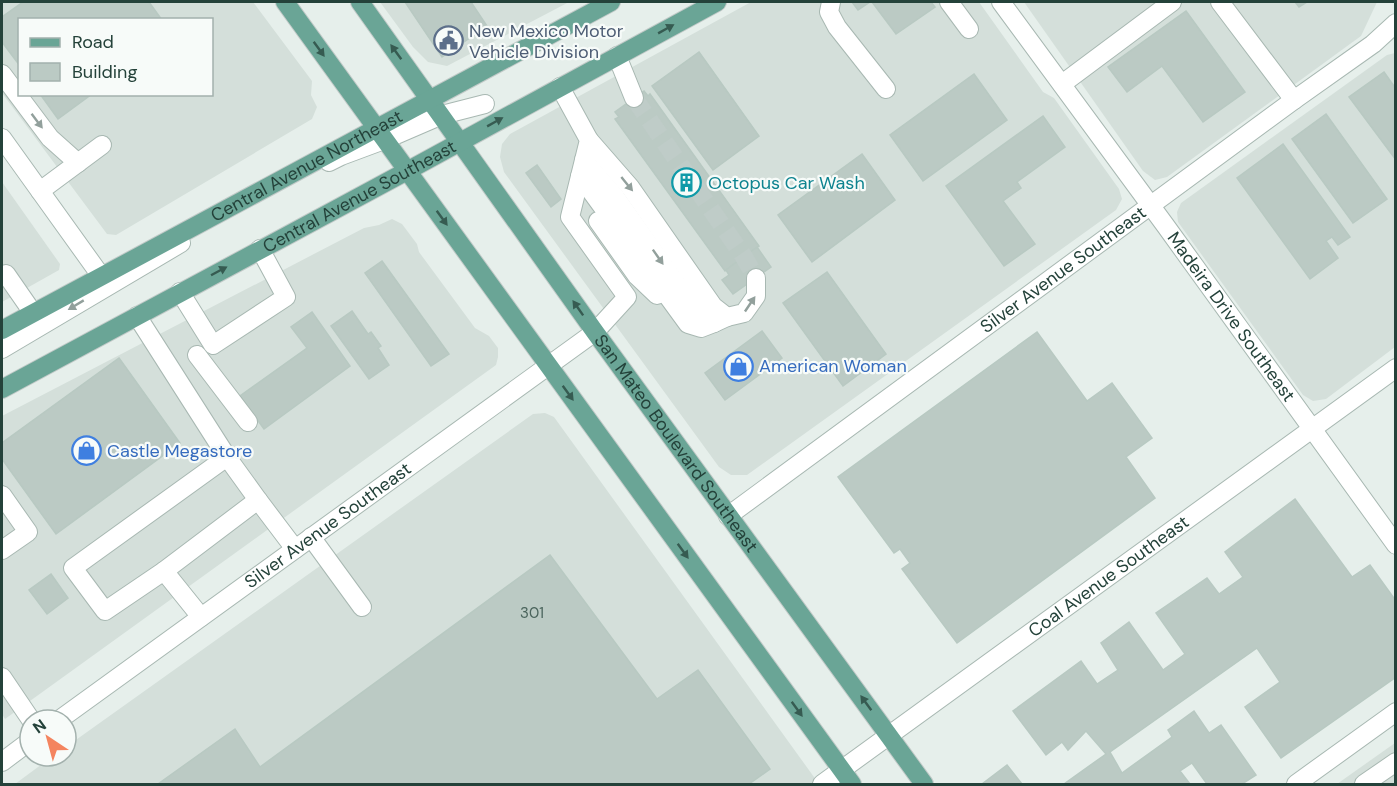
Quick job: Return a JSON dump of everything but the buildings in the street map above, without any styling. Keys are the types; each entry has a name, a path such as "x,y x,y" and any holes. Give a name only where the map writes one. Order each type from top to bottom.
{"main road":[{"path":"285,2 847,778"},
{"name":"San Mateo Boulevard Southeast","path":"360,2 595,332 924,784"},
{"name":"Central Avenue Northeast","path":"2,330 101,276 380,135 431,100 612,2"},
{"name":"Central Avenue Southeast","path":"2,389 717,2"}],"street":[{"path":"831,2 830,12 837,27 886,89"},
{"path":"949,2 969,29"},
{"name":"Madeira Drive Southeast","path":"1001,2 1395,545"},
{"path":"1062,84 1172,2"},
{"path":"1220,2 1294,100"},
{"name":"Silver Avenue Southeast","path":"728,516 1373,44 1395,23"},
{"path":"617,56 634,98"},
{"path":"2,74 18,95"},
{"path":"560,87 589,140 630,187 721,320"},
{"path":"18,96 50,138 78,163"},
{"name":"Central Avenue Northeast","path":"2,349 226,216 380,135 484,104"},
{"path":"2,138 101,276"},
{"path":"580,175 589,140"},
{"path":"40,190 102,145"},
{"path":"580,175 614,195 699,315 721,320"},
{"path":"580,175 688,324 701,328 744,313 756,296 756,278"},
{"name":"Silver Avenue Southeast","path":"76,708 595,332 627,297 570,217 580,175"},
{"path":"172,372 286,297 260,249"},
{"path":"6,274 33,313"},
{"path":"180,292 213,345"},
{"path":"137,316 227,457 295,549"},
{"path":"197,355 248,422"},
{"name":"Coal Avenue Southeast","path":"822,784 847,778 889,735 1395,368"},
{"path":"227,457 73,568 105,612 258,500"},
{"path":"2,495 28,532 2,550"},
{"path":"311,537 362,608"},
{"path":"164,571 201,617"},
{"path":"2,677 23,708"},
{"path":"1296,784 1395,712"},
{"path":"2,762 18,750"},
{"path":"1364,784 1395,762"}],"shaded area":[{"path":"2,2 253,2 312,81 311,95 317,107 312,119 116,235 107,234 2,93"},
{"path":"380,2 569,2 447,66 428,62 413,47"},
{"path":"751,2 979,2 1043,92 1054,98 1119,189 1122,199 1116,210 747,475 731,475 719,467 504,172 500,157 502,144 510,134"},
{"path":"1024,2 1377,2 1361,36 1167,177 1155,180 1143,171"},
{"path":"1395,53 1395,347 1326,399 1313,401 1303,395 1178,222 1177,212 1181,203 1387,55"},
{"path":"2,182 60,264 59,270 2,302"},
{"path":"392,219 402,224 417,244 419,252 475,328 489,336 498,348 496,365 5,719 2,714 2,416 364,228"},
{"path":"545,413 554,417 819,784 15,784 37,768 78,768 78,738 533,414"},
{"path":"1395,743 1395,784 1337,784"}],"tunnel":[{"path":"634,98 744,257 756,278"}],"place":[{"name":"New Mexico Motor Vehicle Division","path":"448,41"},
{"name":"Octopus Car Wash","path":"687,183"},
{"name":"American Woman","path":"738,366"},
{"name":"Castle Megastore","path":"86,451"}]}
